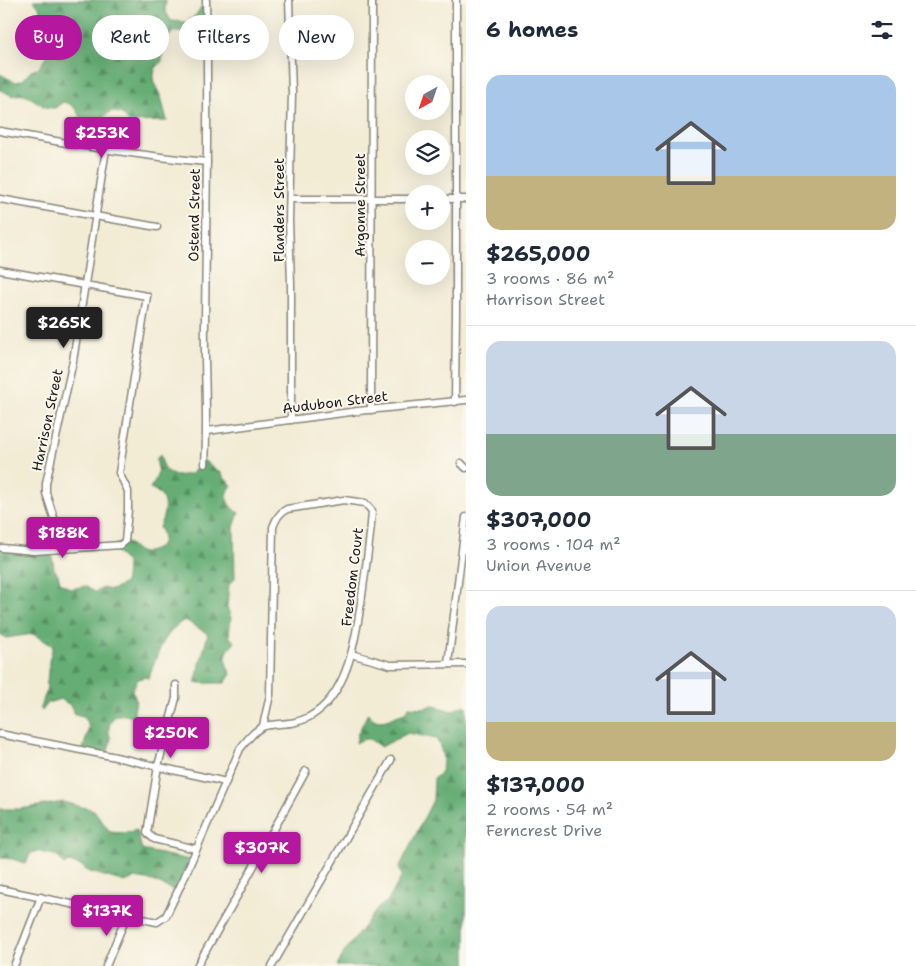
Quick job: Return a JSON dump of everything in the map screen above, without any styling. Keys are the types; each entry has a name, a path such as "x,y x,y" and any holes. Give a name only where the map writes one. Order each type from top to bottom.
{"street":[{"name":"Ostend Street","path":"205,464 207,431 205,326 206,0"},
{"name":"Flanders Street","path":"289,0 292,93 289,220 291,420"},
{"name":"Argonne Street","path":"371,410 372,0"},
{"path":"454,402 456,311 456,0"},
{"path":"0,131 171,159 207,162"},
{"name":"Harrison Street","path":"58,548 55,521 46,493 46,483 73,361 106,149"},
{"path":"0,199 158,227"},
{"path":"290,199 405,199"},
{"path":"450,199 466,200"},
{"path":"0,270 147,296 119,473 128,491 126,536 123,544 34,551 2,548"},
{"name":"Audubon Street","path":"207,431 466,400"},
{"path":"461,463 466,468"},
{"name":"Freedom Court","path":"344,500 365,503 372,511 359,622 351,654 340,683 333,696 310,717 294,723 263,726 270,695 273,527 276,519 282,511 287,509 344,500"},
{"path":"448,664 466,517"},
{"path":"351,654 390,666 466,664"},
{"path":"176,685 176,698 158,766 148,833 154,839 196,850"},
{"path":"0,889 157,922 162,919 166,916 240,749 263,726"},
{"path":"0,734 158,766 226,782"},
{"path":"272,966 391,760"},
{"path":"197,966 306,771"},
{"path":"14,966 41,897"},
{"path":"106,966 127,915"}],"green space":[{"path":"33,0 166,0 165,10 168,15 92,15 92,60 162,60 155,69 153,81 161,97 167,121 129,122 122,114 112,111 102,118 91,120 80,117 74,107 63,102 55,108 49,108 28,96 13,96 0,90 0,74 17,82 23,80 31,71 39,68 44,60 82,60 82,15 42,15 39,7"},
{"path":"205,1 205,15 196,15"},
{"path":"169,17 171,21 179,22 179,32 174,32 169,37"},
{"path":"160,454 164,469 175,476 191,474 203,460 222,474 232,485 227,497 228,501 239,513 234,527 235,579 229,584 227,607 231,618 229,636 235,643 228,650 226,658 231,674 225,683 195,683 208,634 185,620 166,638 149,678 144,677 137,680 132,690 136,700 133,718 127,715 120,715 113,718 109,726 111,738 107,755 83,749 88,732 88,723 82,716 75,714 70,705 60,699 48,703 42,711 40,707 46,693 49,661 53,646 33,634 6,638 0,634 0,548 51,549 54,569 58,574 60,582 71,589 85,586 95,592 103,588 110,590 118,587 126,581 127,562 118,554 114,546 125,541 141,553 157,548 162,542 162,533 159,527 164,515 163,499 156,491 150,488 157,475 156,460"},
{"path":"432,705 452,711 466,706 466,966 337,966 345,951 378,908 388,901 402,876 399,868 433,800 434,778 438,775 443,765 441,748 436,739 408,733 381,747 367,739 356,743 358,733 368,713 372,718 381,721 405,713 409,707 425,708"},
{"path":"63,802 94,810 110,832 124,833 137,830 142,850 190,860 177,892 153,881 134,878 125,882 87,871 82,866 73,863 68,862 64,865 58,856 36,851 30,854 26,864 13,859 0,858 0,809 20,809"}]}
